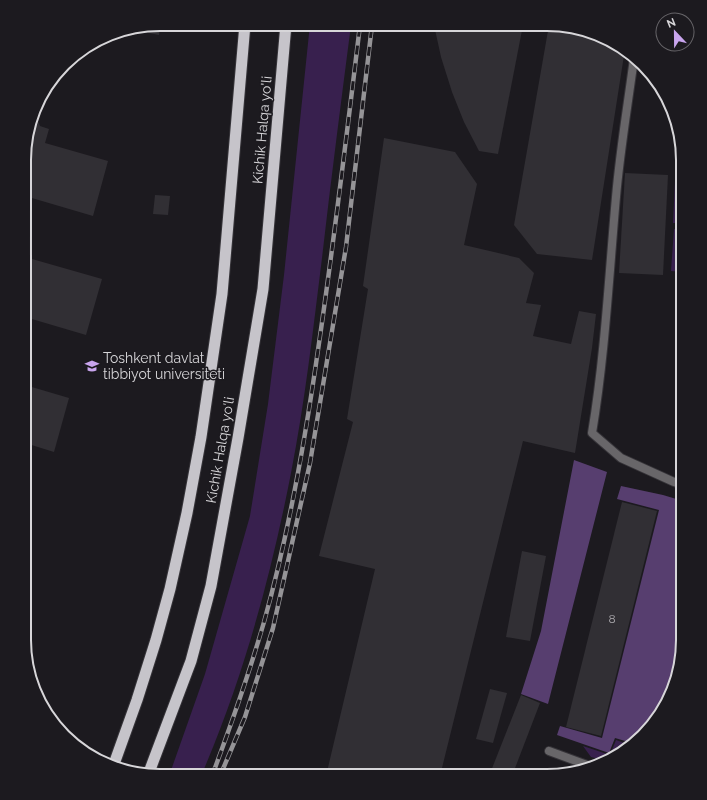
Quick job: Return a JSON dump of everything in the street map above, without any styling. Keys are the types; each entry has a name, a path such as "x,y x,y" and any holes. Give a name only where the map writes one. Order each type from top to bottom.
{"highway":[{"name":"Kichik Halqa yo'li","path":"115,761 137,700 170,589 187,513 201,437 222,294 244,31"},
{"name":"Kichik Halqa yo'li","path":"150,769 191,662 211,586 263,289 285,31"}],"street":[{"path":"633,65 616,195 597,406 592,433 621,458 676,483"},
{"path":"549,751 583,764"}],"shaded area":[{"path":"309,31 350,31 300,420 283,512 265,589 243,665 204,769 171,769 205,674 250,516 268,404 284,275"},
{"path":"676,160 676,223 673,223"},
{"path":"674,229 676,229 676,271 671,271"},
{"path":"574,460 607,472 548,704 521,694 541,631"},
{"path":"621,486 676,499 676,648 674,665 663,697 659,704 649,719 632,737 626,741 615,738 609,753 557,735 560,726 602,738 659,510 617,499"},
{"path":"616,740 624,743 619,747 611,752"},
{"path":"583,746 607,754 597,759 591,757"}],"building":[{"path":"160,31 159,35 144,32"},
{"path":"435,31 522,31 498,154 479,151 464,122 452,92 441,57"},
{"path":"548,31 580,35 604,44 624,56 592,260 537,254 514,225"},
{"path":"38,120 40,126 49,129 45,143 108,161 93,216 31,198 32,143"},
{"path":"384,138 455,152 477,184 464,245 519,258 534,273 526,303 541,305 533,336 571,344 579,311 596,314 575,453 523,441 442,769 328,769 375,569 319,556 353,422 347,419 368,289 363,286"},
{"path":"625,173 668,175 663,275 619,273"},
{"path":"155,195 170,196 168,215 153,214"},
{"path":"31,259 102,279 86,335 31,319"},
{"path":"31,387 69,398 54,452 31,445"},
{"path":"622,502 657,511 601,736 566,727"},
{"path":"522,551 546,556 530,641 506,637"},
{"path":"490,689 507,693 493,743 476,739"},
{"path":"521,695 540,703 515,769 492,769"}],"railway":[{"path":"215,769 240,699 264,622 296,487 324,309 359,31"},
{"path":"223,769 245,717 273,628 310,463 346,247 371,31"}],"place":[{"name":"Toshkent davlat tibbiyot universiteti","path":"92,366"}]}
